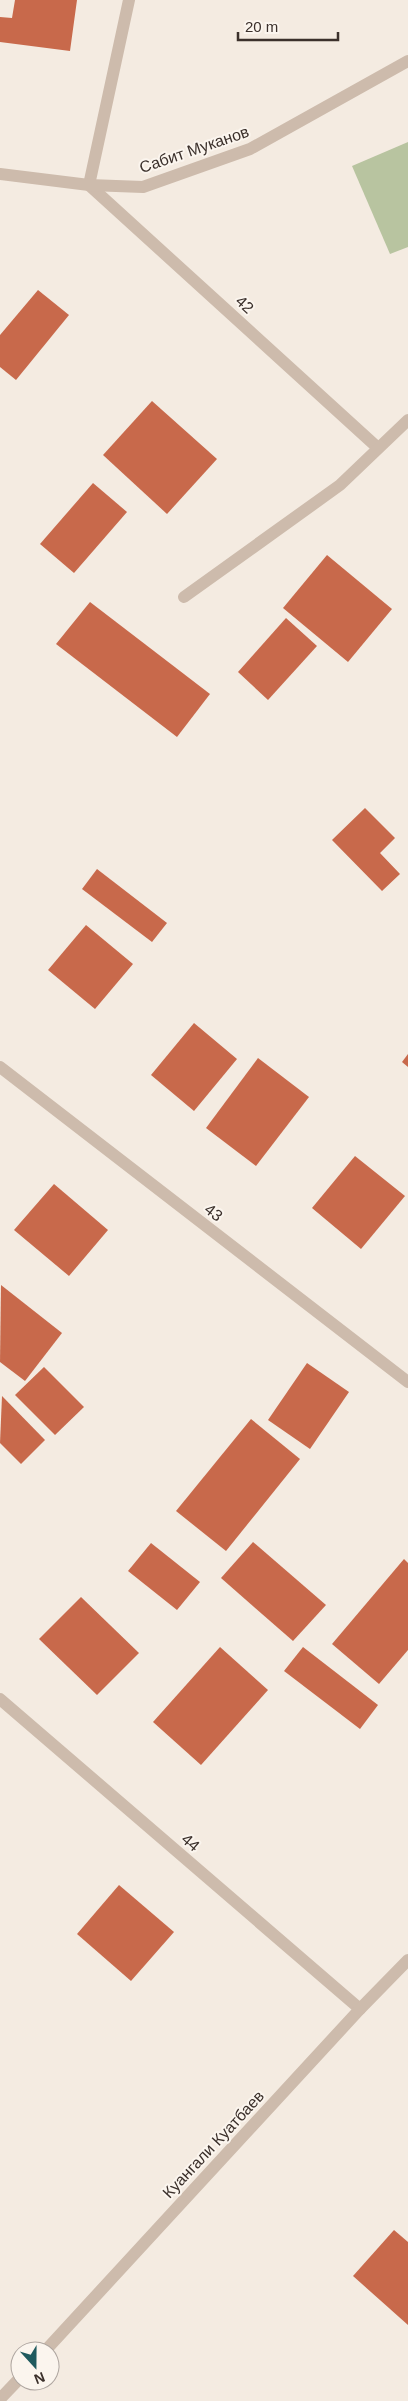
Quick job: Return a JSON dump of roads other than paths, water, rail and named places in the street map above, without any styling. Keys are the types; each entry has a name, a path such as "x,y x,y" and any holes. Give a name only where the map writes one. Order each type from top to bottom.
{"street":[{"path":"89,185 129,0"},
{"name":"Сабит Муканов","path":"0,174 89,185 143,186 250,149 408,61"},
{"name":"42","path":"89,185 378,448"},
{"path":"184,597 340,485 408,420"},
{"name":"43","path":"0,1067 408,1382"},
{"name":"44","path":"0,1699 360,2009"},
{"name":"Куангали Куатбаев","path":"53,2341 360,2009 408,1960"},
{"path":"0,2399 10,2388"}]}
